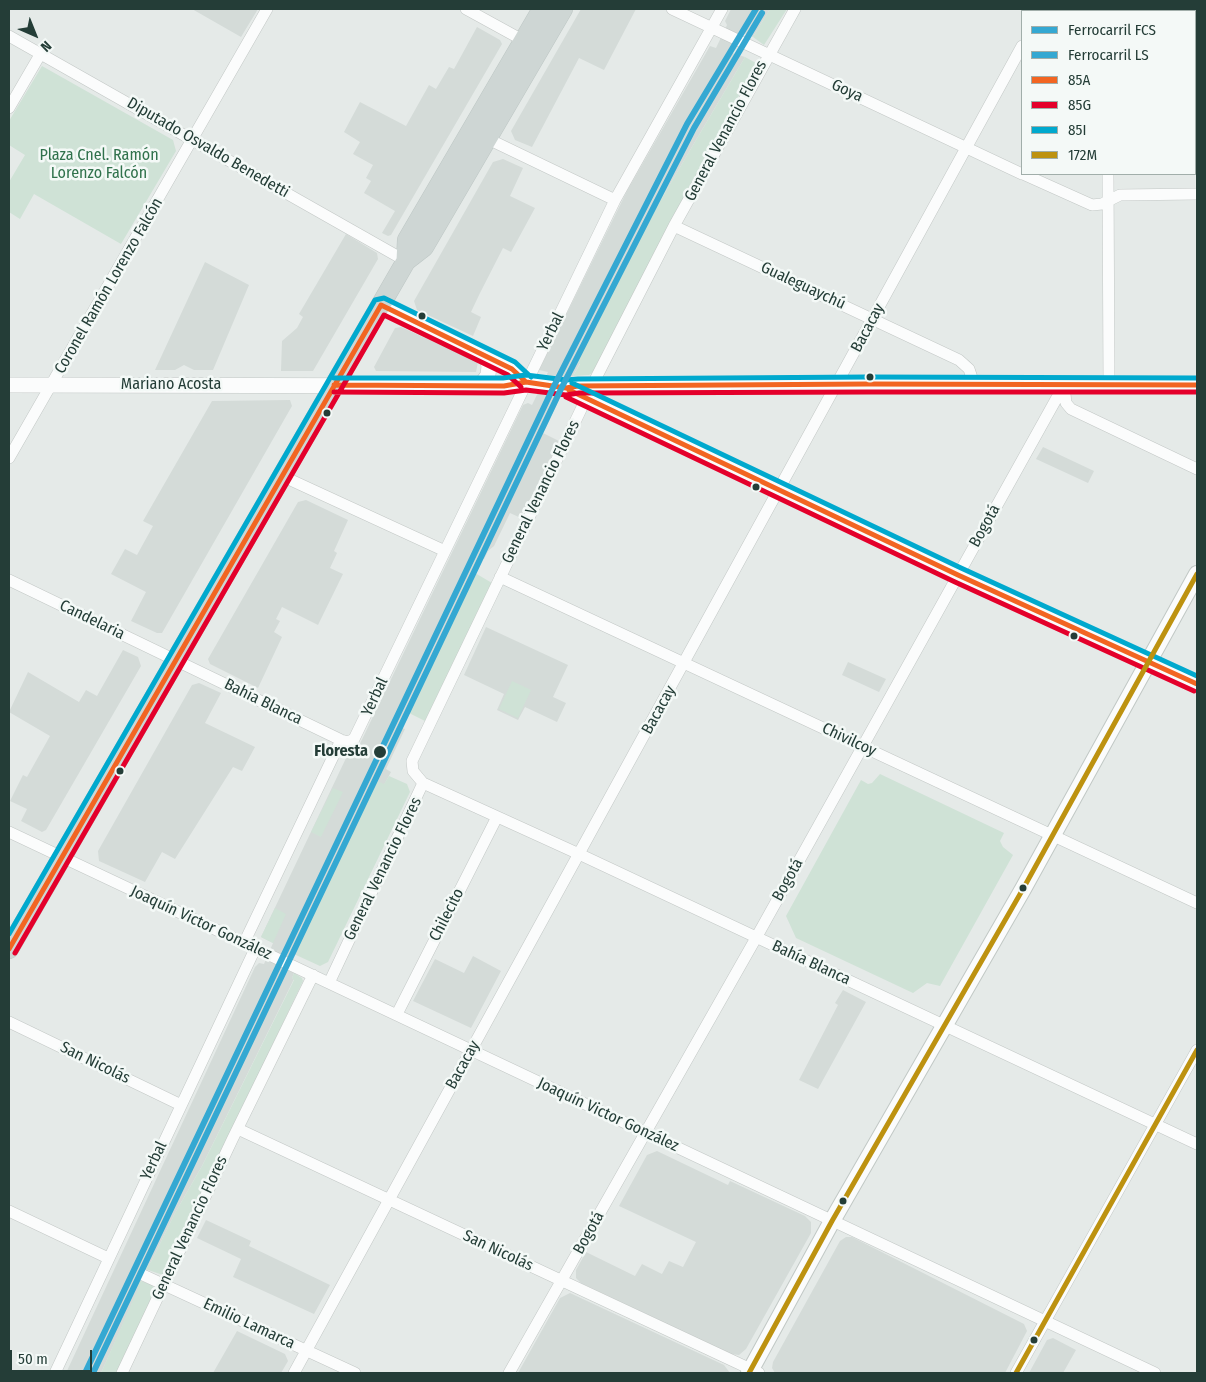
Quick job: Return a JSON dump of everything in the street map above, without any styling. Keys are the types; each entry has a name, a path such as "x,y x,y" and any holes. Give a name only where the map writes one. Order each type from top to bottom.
{"main road":[{"path":"9,950 406,261 407,240 479,135 531,44 542,9"},
{"path":"531,44 563,9"},
{"path":"753,1372 832,1221 1052,836 1197,574"}],"street":[{"name":"Coronel Ramón Lorenzo Falcón","path":"9,458 267,9"},
{"path":"466,9 531,44"},
{"name":"Goya","path":"672,9 1021,174"},
{"name":"Yerbal","path":"244,944 346,741 358,733 615,200 722,9"},
{"name":"General Venancio Flores","path":"329,983 423,784 416,776 412,761 589,393 674,226 794,9"},
{"name":"Diputado Osvaldo Benedetti","path":"9,36 194,139 406,261"},
{"name":"Bacacay","path":"294,1373 1021,48"},
{"path":"9,108 41,53"},
{"path":"479,135 615,200"},
{"name":"Goya","path":"1024,175 1084,203 1096,205 1120,194 1197,194"},
{"path":"1108,175 1109,385"},
{"name":"Gualeguaychú","path":"674,226 959,360 969,369 974,384"},
{"path":"381,305 486,355 512,369 526,382 589,393 624,386 1197,385"},
{"path":"475,386 483,382 488,375 489,366 486,355"},
{"name":"Mariano Acosta","path":"9,385 504,386 526,382"},
{"path":"1064,385 1066,403 1071,409 1197,469"},
{"name":"Bogotá","path":"510,1373 756,938 1064,385"},
{"path":"616,414 613,405 614,398 624,386"},
{"path":"589,393 616,414 958,575 1197,684"},
{"path":"282,476 445,551"},
{"name":"Chivilcoy","path":"500,577 1197,903"},
{"name":"Candelaria","path":"9,580 176,660"},
{"name":"Bahía Blanca","path":"176,660 346,741"},
{"name":"Bahía Blanca","path":"423,784 580,854 1197,1144"},
{"name":"Chilecito","path":"397,1014 497,817"},
{"name":"Joaquín Victor González","path":"9,832 1155,1373"},
{"name":"Yerbal","path":"55,1373 255,949"},
{"name":"General Venancio Flores","path":"122,1373 163,1284 313,975"},
{"name":"San Nicolás","path":"9,1022 181,1104"},
{"path":"1016,1373 1197,1050"},
{"name":"San Nicolás","path":"238,1129 753,1372"},
{"path":"9,1212 108,1258"},
{"name":"Emilio Lamarca","path":"143,1275 354,1373"}],"shaded area":[{"path":"192,9 258,9 241,37"},
{"path":"581,9 636,9 604,70 579,58 532,147 515,140 511,131"},
{"path":"731,9 770,9 753,37 744,33 732,53 745,57 656,208 576,361 580,363 573,376 570,377 543,433 559,441 521,518 510,513 494,546 488,551 484,559 481,558 471,581 462,588 462,598 402,728 405,729 386,769 391,772 384,785 377,782 317,907 307,916 299,951 296,955 289,954 284,969 294,973 292,978 294,979 202,1166 175,1213 151,1262 138,1280 139,1289 101,1373 66,1373 255,967 259,963 264,964 273,943 261,937 347,756 350,753 355,754 523,405 528,403 532,405 548,372 539,370 627,191 710,46 716,48 727,25 725,21"},
{"path":"477,27 500,40 502,44 391,235 388,236 382,233 395,211 364,193 371,181 366,178 373,165 353,154 360,142 344,132 360,102 406,126 429,85 436,89 449,67 454,69"},
{"path":"503,159 523,168 510,196 535,208 511,252 503,248 480,293 471,312 481,317 473,336 417,310 414,301 493,162"},
{"path":"346,234 377,253 378,259 313,371 281,371 282,341 297,328 303,317 299,314"},
{"path":"205,262 249,285 213,370 194,370 184,365 175,370 155,370"},
{"path":"401,327 478,362 476,372 376,371 374,367 395,328"},
{"path":"290,400 292,406 162,633 157,633 131,621 146,592 111,574 125,549 137,555 153,526 143,521 212,401"},
{"path":"1043,447 1094,471 1088,483 1036,459"},
{"path":"306,500 348,520 334,551 337,553 330,568 343,574 318,625 282,607 276,619 280,621 274,632 282,637 258,688 210,664 208,659 298,502"},
{"path":"486,627 568,665 553,697 566,703 557,722 525,707 518,720 497,710 504,694 464,675"},
{"path":"123,650 138,657 141,666 46,830 42,832 21,821 27,809 10,801 23,775 27,777 50,736 9,712 28,672 79,702 86,690 97,696"},
{"path":"848,662 886,679 879,692 842,675"},
{"path":"199,683 221,693 205,723 255,747 242,771 233,767 175,859 162,852 145,882 99,861 98,851 192,685"},
{"path":"473,956 501,971 471,1028 413,1001 435,959 464,973"},
{"path":"843,990 866,1002 818,1089 799,1080 838,1005 835,1003"},
{"path":"657,1151 728,1185 730,1181 805,1216 811,1222 811,1233 746,1349 739,1355 731,1354 581,1283 576,1278 576,1270 586,1252 635,1276 642,1264 662,1274 669,1261 683,1267 696,1242 619,1206 647,1155"},
{"path":"206,1220 251,1241 249,1246 330,1285 314,1314 233,1277 241,1259 197,1238"},
{"path":"846,1237 852,1237 1024,1324 1027,1331 1005,1373 775,1373 772,1368 773,1362 840,1241"},
{"path":"570,1293 724,1365 730,1373 518,1373 560,1298"},
{"path":"237,1331 285,1354 288,1361 281,1373 213,1373"},
{"path":"1053,1338 1076,1350 1063,1373 1029,1373 1047,1340"}],"green space":[{"path":"770,9 787,9 764,45 753,37"},
{"path":"745,57 756,63 594,372 589,375 573,376 580,364 576,361 656,208"},
{"name":"Plaza Cnel. Ramón Lorenzo Falcón","path":"42,66 173,140 176,151 121,244 34,194 20,219 9,212 9,182 25,155 9,145 9,121"},
{"path":"475,573 492,583 425,721 409,713 462,598 461,586 468,583"},
{"path":"512,681 531,690 518,718 499,709"},
{"path":"880,774 1004,833 1000,841 1003,847 1013,855 940,986 927,983 913,993 796,938 786,916 861,780 868,784 872,783"},
{"path":"389,776 407,784 410,792 328,962 320,966 296,955 300,945 295,942 307,916 316,908 377,781 384,784"},
{"path":"333,788 343,792 321,837 311,832"},
{"path":"275,908 286,914 273,943 261,937"},
{"path":"294,973 302,978 303,981 163,1275 145,1269 151,1262 175,1213 202,1166 294,980 292,978"},
{"path":"138,1280 152,1285 156,1290 117,1373 101,1373 138,1289"}],"rail line":[{"name":"FCS","path":"85,1373 554,386 687,124 756,9"},
{"name":"LS","path":"93,1373 561,389 694,128 762,13"}],"transit line":[{"name":"85I","path":"9,934 375,300 384,298 515,362 531,377"},
{"name":"85A","path":"9,949 381,305 512,369 526,382"},
{"name":"85G","path":"15,953 384,315 508,375 521,387"},
{"name":"85I","path":"334,378 503,378 526,375 566,380 868,377 1197,378"},
{"name":"85A","path":"334,385 504,386 526,382 566,388 578,386 868,384 1197,385"},
{"name":"85I","path":"572,383 961,568 1197,676"},
{"name":"85G","path":"334,392 504,393 526,390 566,395 579,393 1197,392"},
{"name":"85A","path":"569,390 958,575 1197,684"},
{"name":"85G","path":"566,397 955,582 1194,691"},
{"name":"172M","path":"749,1373 832,1221 1023,889 1197,574"},
{"name":"172M","path":"1016,1373 1197,1050"}],"place":[{"name":"Floresta","path":"380,752"}]}
